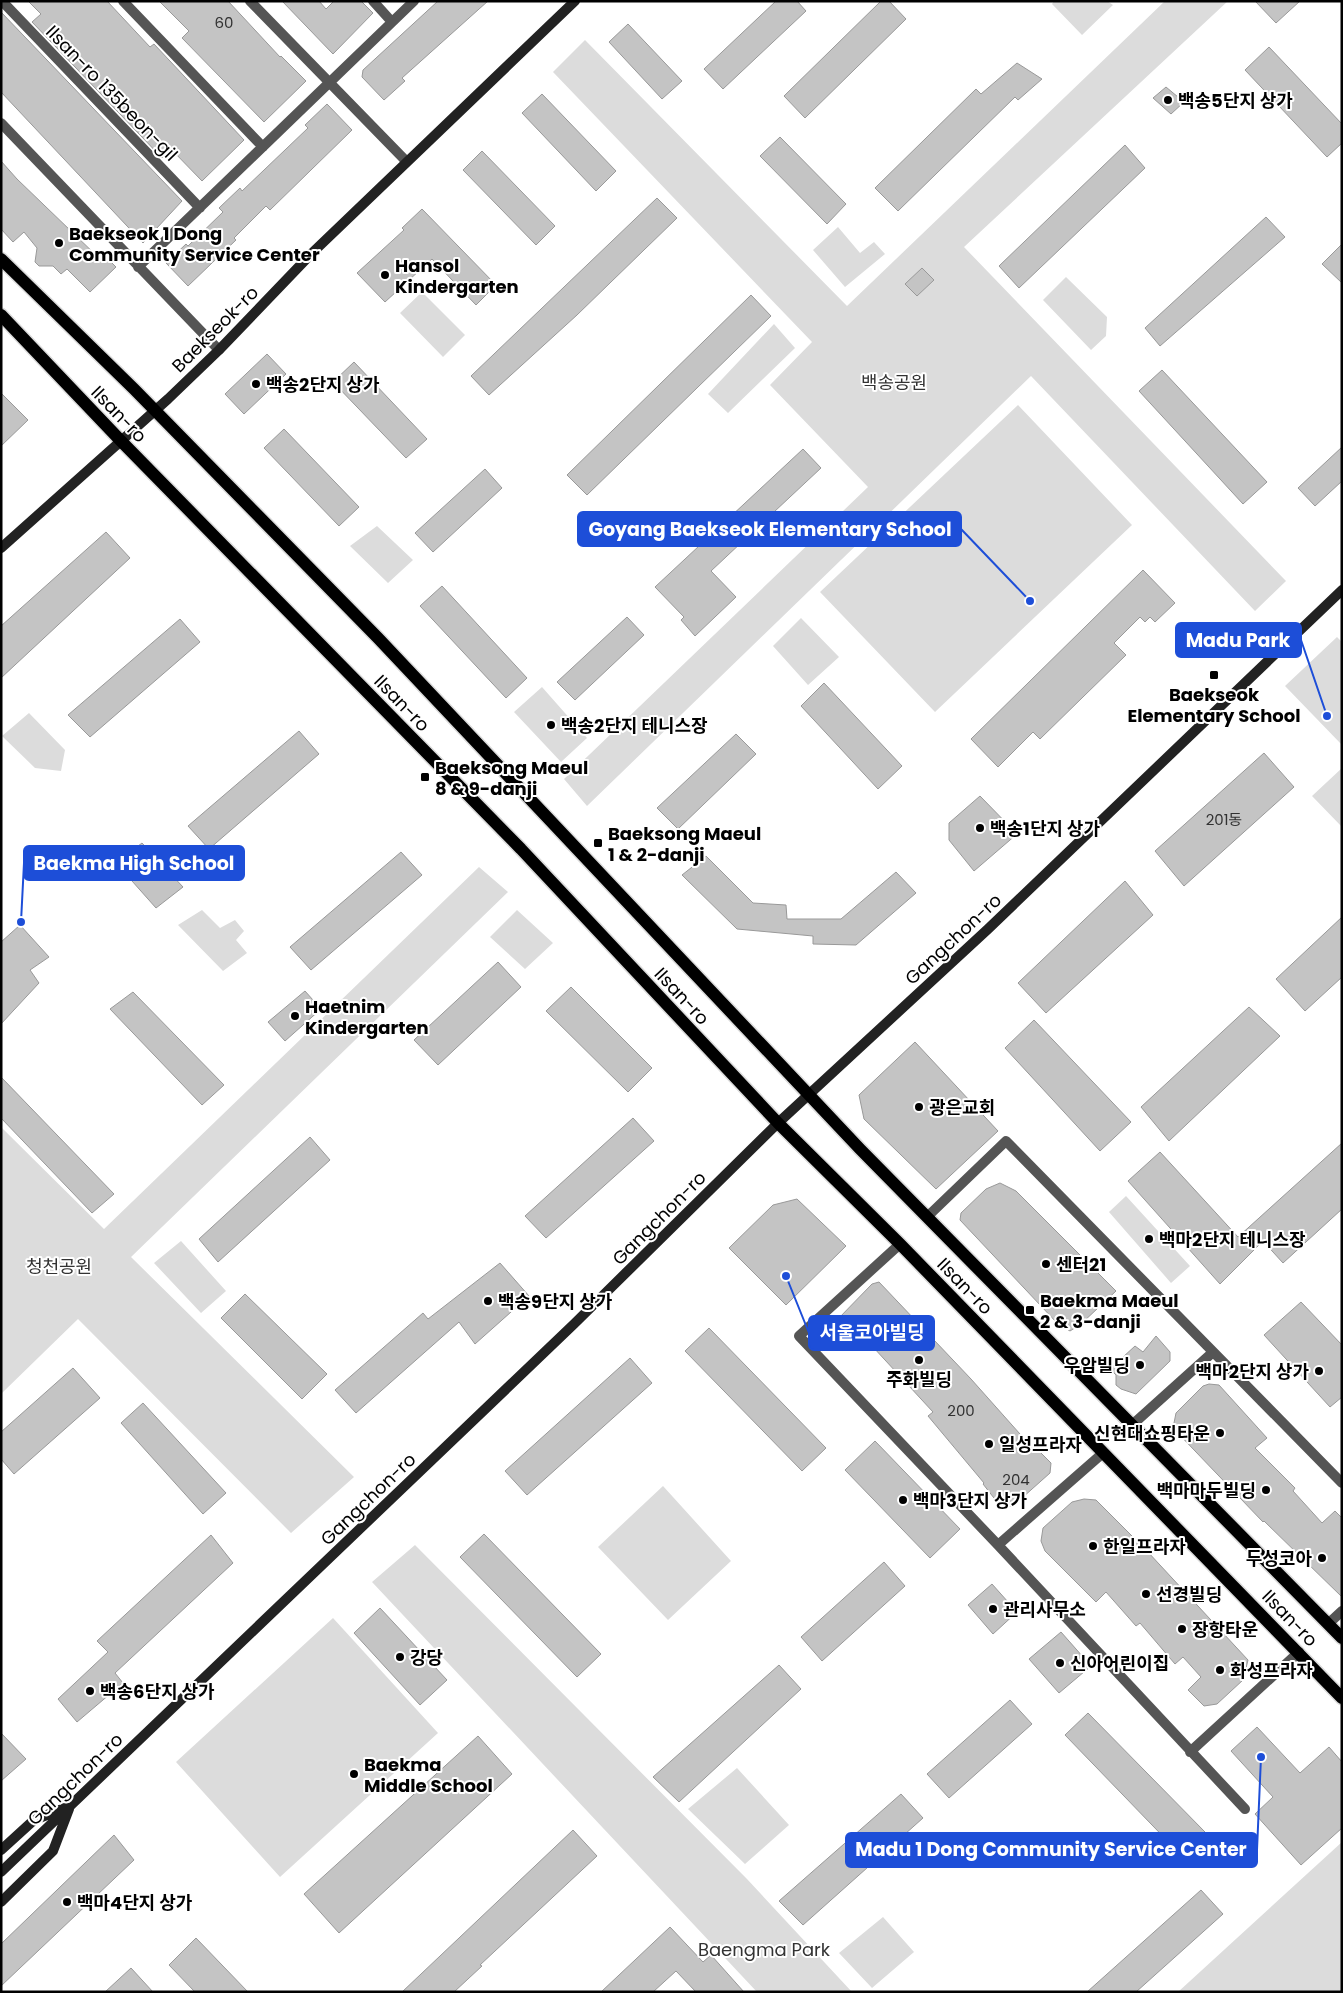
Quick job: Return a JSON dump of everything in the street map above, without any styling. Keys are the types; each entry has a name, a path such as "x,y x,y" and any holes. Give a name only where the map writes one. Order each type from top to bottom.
{"main road":[{"name":"Baekseok-ro","path":"1,548 121,441 218,350 312,253 574,1"},
{"name":"Ilsan-ro","path":"1,259 385,644 927,1217 1342,1638"},
{"name":"Ilsan-ro","path":"1,315 121,441 520,849 778,1123 900,1244 1342,1698"},
{"name":"Gangchon-ro","path":"1,1872 574,1324 778,1123 988,929 1342,590"},
{"path":"1,1850 34,1820 70,1806"},
{"path":"1,1902 53,1851 70,1806"}],"street":[{"name":"Ilsan-ro 135beon-gil","path":"2,1 200,208"},
{"path":"123,1 264,147"},
{"path":"250,1 406,162"},
{"path":"373,1 392,22"},
{"path":"138,267 414,1"},
{"path":"1,123 218,350"},
{"path":"927,1217 1006,1141 1212,1353 1342,1483"},
{"path":"900,1244 799,1336 1245,1809"},
{"path":"1132,1425 1212,1353"},
{"path":"998,1545 1104,1452"},
{"path":"1328,1624 1342,1610"},
{"path":"1190,1752 1299,1652"}],"green space":[{"path":"1054,1 1107,1 1113,5 1082,35 1052,4"},
{"name":"백송공원","path":"1165,1 1228,1 964,247 1286,581 1255,611 1031,376 587,806 564,779 868,487 770,385 812,342 553,72 585,40 847,306"},
{"path":"838,227 860,253 874,242 885,254 845,287 813,250"},
{"path":"1066,277 1107,317 1106,336 1091,350 1043,300"},
{"path":"422,292 465,335 443,357 400,313"},
{"path":"774,324 795,348 728,413 708,394"},
{"path":"1018,405 1132,525 935,712 820,592"},
{"path":"377,526 413,560 388,583 350,546"},
{"path":"801,618 839,657 808,685 773,646"},
{"path":"1337,637 1342,642 1342,745 1285,686"},
{"name":"백송2단지 테니스장","path":"542,687 587,738 561,762 514,712"},
{"path":"29,713 65,750 61,771 35,768 2,736"},
{"path":"1342,768 1342,827 1312,796"},
{"name":"청천공원","path":"479,867 508,892 131,1257 354,1477 291,1533 78,1319 1,1394 1,1127 104,1229"},
{"path":"202,910 220,928 235,920 244,931 236,940 247,953 223,971 178,925"},
{"path":"517,910 553,943 525,969 490,937"},
{"name":"백마2단지 테니스장","path":"1126,1196 1190,1266 1171,1283 1109,1212"},
{"path":"181,1241 226,1291 201,1313 154,1263"},
{"path":"663,1486 731,1561 668,1620 598,1547"},
{"name":"Baengma Park","path":"415,1545 747,1879 852,1992 757,1992 372,1582"},
{"path":"333,1618 438,1733 280,1877 176,1762"},
{"path":"737,1768 789,1825 745,1864 688,1809"},
{"path":"1342,1842 1342,1992 1178,1992"},
{"path":"883,1917 914,1952 872,1988 839,1953"}],"building":[{"path":"28,1 107,1 150,47 154,44 244,140 202,181 171,149 162,158 32,22 41,14"},
{"path":"159,1 228,1 280,57 306,81 264,122 182,38 189,31"},
{"path":"282,1 319,1 326,9 334,1 361,1 373,13 333,54"},
{"path":"438,1 488,1 402,78 405,81 384,100 362,77 363,70"},
{"path":"776,1 797,1 806,11 723,89 704,69"},
{"path":"881,1 889,1 906,19 805,118 784,96"},
{"path":"1255,1 1300,1 1276,23"},
{"path":"1,12 182,201 143,243 1,92"},
{"path":"628,24 682,81 662,99 609,42"},
{"path":"1269,47 1342,124 1342,143 1327,157 1245,70"},
{"path":"1017,63 1042,79 1018,100 1015,97 898,211 875,188 976,89 981,94"},
{"name":"백송5단지 상가","path":"1166,87 1184,102 1171,114 1153,98"},
{"path":"542,94 616,171 596,191 522,113"},
{"path":"327,104 352,130 270,210 266,206 234,238 236,240 188,286 166,263 186,244 188,246 223,212 219,208 240,188 242,191 308,128 305,125"},
{"path":"780,137 846,204 827,224 760,156"},
{"path":"1125,145 1145,168 1019,288 999,266"},
{"path":"482,151 555,226 536,245 463,170"},
{"path":"1,161 17,179 99,258 103,254 116,267 90,292 67,269 61,274 53,266 39,266 35,262 37,248 24,232 13,242 1,229"},
{"path":"657,198 677,218 577,315 489,395 471,376"},
{"path":"422,209 496,285 476,305 432,259 385,302 357,273 404,230 402,228"},
{"path":"1266,217 1285,237 1160,346 1145,328"},
{"path":"1342,244 1342,283 1322,264"},
{"path":"922,268 934,280 917,296 905,284"},
{"path":"751,295 771,316 587,495 567,475"},
{"name":"백송2단지 상가","path":"267,354 286,374 244,414 225,394"},
{"path":"354,362 427,439 406,458 333,382"},
{"path":"1162,370 1267,482 1243,504 1139,391"},
{"path":"1,393 28,420 1,446"},
{"path":"284,429 359,507 339,526 264,448"},
{"path":"1342,447 1342,481 1315,506 1298,488"},
{"path":"803,449 821,468 711,571 736,597 695,636 681,620 684,617 655,587"},
{"path":"485,469 502,488 433,552 415,533"},
{"path":"106,532 130,558 1,678 1,626"},
{"path":"1143,570 1175,603 1155,622 1150,617 1145,622 1140,617 1114,643 1126,655 1040,739 1033,732 998,767 971,739"},
{"path":"442,586 527,678 506,698 420,606"},
{"path":"627,617 644,635 575,700 557,682"},
{"path":"180,619 200,642 90,737 68,715"},
{"path":"824,683 902,766 878,789 801,706"},
{"path":"299,731 319,754 209,849 188,826"},
{"path":"736,734 756,754 678,829 657,808"},
{"path":"1264,753 1294,787 1184,886 1155,851"},
{"name":"백송1단지 상가","path":"980,796 1017,834 974,871 949,840 949,823"},
{"path":"142,843 183,887 156,908 116,863"},
{"path":"401,852 422,875 311,970 290,947"},
{"path":"706,856 753,903 786,905 787,919 841,919 896,872 916,893 856,945 813,944 813,936 737,929 682,875"},
{"path":"1125,881 1153,915 1046,1013 1018,983"},
{"path":"1342,917 1342,977 1305,1011 1276,979"},
{"path":"20,925 49,957 30,970 39,983 1,1024 1,942"},
{"path":"498,962 521,987 438,1065 414,1040"},
{"path":"571,987 652,1068 628,1092 546,1011"},
{"name":"Haetnim Kindergarten","path":"305,991 321,1009 285,1041 268,1022"},
{"path":"133,992 224,1085 202,1105 110,1009"},
{"path":"1249,1007 1280,1036 1169,1141 1141,1107"},
{"path":"1034,1020 1131,1122 1100,1151 1005,1048"},
{"name":"광은교회","path":"915,1042 998,1131 936,1189 864,1119 859,1095"},
{"path":"1,1077 114,1194 92,1213 1,1118"},
{"path":"633,1118 654,1141 546,1238 525,1216"},
{"path":"310,1137 330,1160 218,1262 199,1239"},
{"path":"1342,1143 1342,1209 1283,1263 1263,1241 1220,1284 1128,1181 1160,1152 1238,1237"},
{"name":"센터21","path":"1000,1183 1016,1191 1116,1291 1081,1324 1070,1331 1057,1323 960,1220 961,1213 986,1189"},
{"path":"797,1199 846,1246 786,1305 729,1248 773,1205"},
{"path":"500,1263 529,1296 475,1344 459,1322 356,1413 335,1390 423,1313 428,1319"},
{"path":"879,1282 971,1379 1028,1443 1030,1442 1051,1463 1050,1473 1013,1506 1001,1507 984,1483 928,1416 933,1412 861,1334 849,1343 837,1332 837,1320 872,1284"},
{"path":"245,1294 327,1374 302,1399 221,1318"},
{"name":"백마2단지 상가","path":"1301,1302 1342,1345 1342,1397 1330,1407 1264,1335"},
{"path":"709,1328 826,1448 802,1471 685,1351"},
{"name":"우암빌딩","path":"1156,1336 1170,1352 1170,1361 1136,1394 1121,1389 1116,1385 1116,1375 1110,1369 1135,1346 1143,1352"},
{"path":"630,1358 652,1383 527,1495 505,1471"},
{"path":"73,1368 100,1398 14,1474 1,1459 1,1432"},
{"path":"1209,1384 1219,1385 1267,1438 1255,1448 1295,1488 1293,1491 1322,1523 1335,1511 1342,1518 1342,1597 1263,1522 1173,1428 1176,1413 1203,1386"},
{"path":"143,1403 226,1493 203,1514 121,1423"},
{"name":"백마3단지 상가","path":"875,1441 960,1529 930,1558 845,1470"},
{"path":"1084,1499 1096,1500 1147,1551 1248,1660 1243,1680 1217,1704 1204,1706 1188,1690 1201,1677 1183,1657 1175,1664 1140,1623 1136,1626 1106,1592 1096,1602 1045,1551 1041,1541 1043,1528 1072,1502"},
{"path":"484,1534 601,1654 577,1677 460,1557"},
{"path":"211,1535 233,1563 115,1673 123,1683 77,1722 58,1699 108,1652 97,1641"},
{"path":"884,1562 905,1586 822,1661 801,1637"},
{"name":"관리사무소","path":"992,1584 1017,1612 993,1634 968,1605"},
{"name":"강당","path":"380,1608 447,1680 420,1705 354,1633"},
{"name":"신아어린이집","path":"1061,1632 1091,1666 1059,1693 1029,1659"},
{"path":"779,1665 801,1689 679,1802 653,1777"},
{"path":"1010,1700 1032,1724 949,1798 927,1774"},
{"path":"1088,1713 1205,1832 1181,1855 1065,1735"},
{"path":"1257,1727 1300,1773 1329,1747 1342,1762 1342,1828 1301,1865 1255,1814 1273,1797 1231,1751"},
{"path":"1,1733 26,1759 1,1781"},
{"path":"478,1736 512,1774 339,1933 304,1894"},
{"path":"901,1794 923,1818 803,1925 779,1901"},
{"path":"573,1830 597,1856 480,1965 482,1966 454,1992 402,1992"},
{"name":"백마4단지 상가","path":"114,1835 134,1860 1,1986 1,1944"},
{"path":"1201,1890 1223,1914 1136,1992 1087,1992"},
{"path":"670,1927 703,1962 711,1955 744,1992 696,1992 676,1971 653,1992 601,1992"},
{"path":"196,1938 248,1992 195,1992 169,1965"},
{"path":"131,1968 153,1992 105,1992"}],"place":[{"name":"백송5단지 상가","path":"1168,100"},
{"name":"Baekseok 1 Dong Community Service Center","path":"59,243"},
{"name":"Hansol Kindergarten","path":"385,275"},
{"name":"백송2단지 상가","path":"256,384"},
{"name":"Goyang Baekseok Elementary School","path":"1030,601"},
{"name":"Baekseok Elementary School","path":"1214,675"},
{"name":"Madu Park","path":"1327,716"},
{"name":"백송2단지 테니스장","path":"551,725"},
{"name":"Baeksong Maeul 8 & 9-danji","path":"425,777"},
{"name":"백송1단지 상가","path":"980,828"},
{"name":"Baeksong Maeul 1 & 2-danji","path":"598,843"},
{"name":"Baekma High School","path":"21,922"},
{"name":"Haetnim Kindergarten","path":"295,1016"},
{"name":"광은교회","path":"919,1107"},
{"name":"백마2단지 테니스장","path":"1149,1239"},
{"name":"센터21","path":"1046,1264"},
{"name":"서울코아빌딩","path":"786,1276"},
{"name":"백송9단지 상가","path":"488,1301"},
{"name":"Baekma Maeul 2 & 3-danji","path":"1030,1310"},
{"name":"주화빌딩","path":"919,1360"},
{"name":"우암빌딩","path":"1140,1365"},
{"name":"백마2단지 상가","path":"1319,1371"},
{"name":"신현대쇼핑타운","path":"1220,1433"},
{"name":"일성프라자","path":"989,1444"},
{"name":"백마마두빌딩","path":"1266,1490"},
{"name":"백마3단지 상가","path":"903,1500"},
{"name":"한일프라자","path":"1093,1546"},
{"name":"두성코아","path":"1322,1558"},
{"name":"선경빌딩","path":"1146,1594"},
{"name":"관리사무소","path":"993,1609"},
{"name":"장항타운","path":"1182,1629"},
{"name":"강당","path":"400,1657"},
{"name":"신아어린이집","path":"1060,1663"},
{"name":"화성프라자","path":"1220,1670"},
{"name":"백송6단지 상가","path":"90,1691"},
{"name":"Madu 1 Dong Community Service Center","path":"1261,1757"},
{"name":"Baekma Middle School","path":"354,1774"},
{"name":"백마4단지 상가","path":"67,1902"}]}
